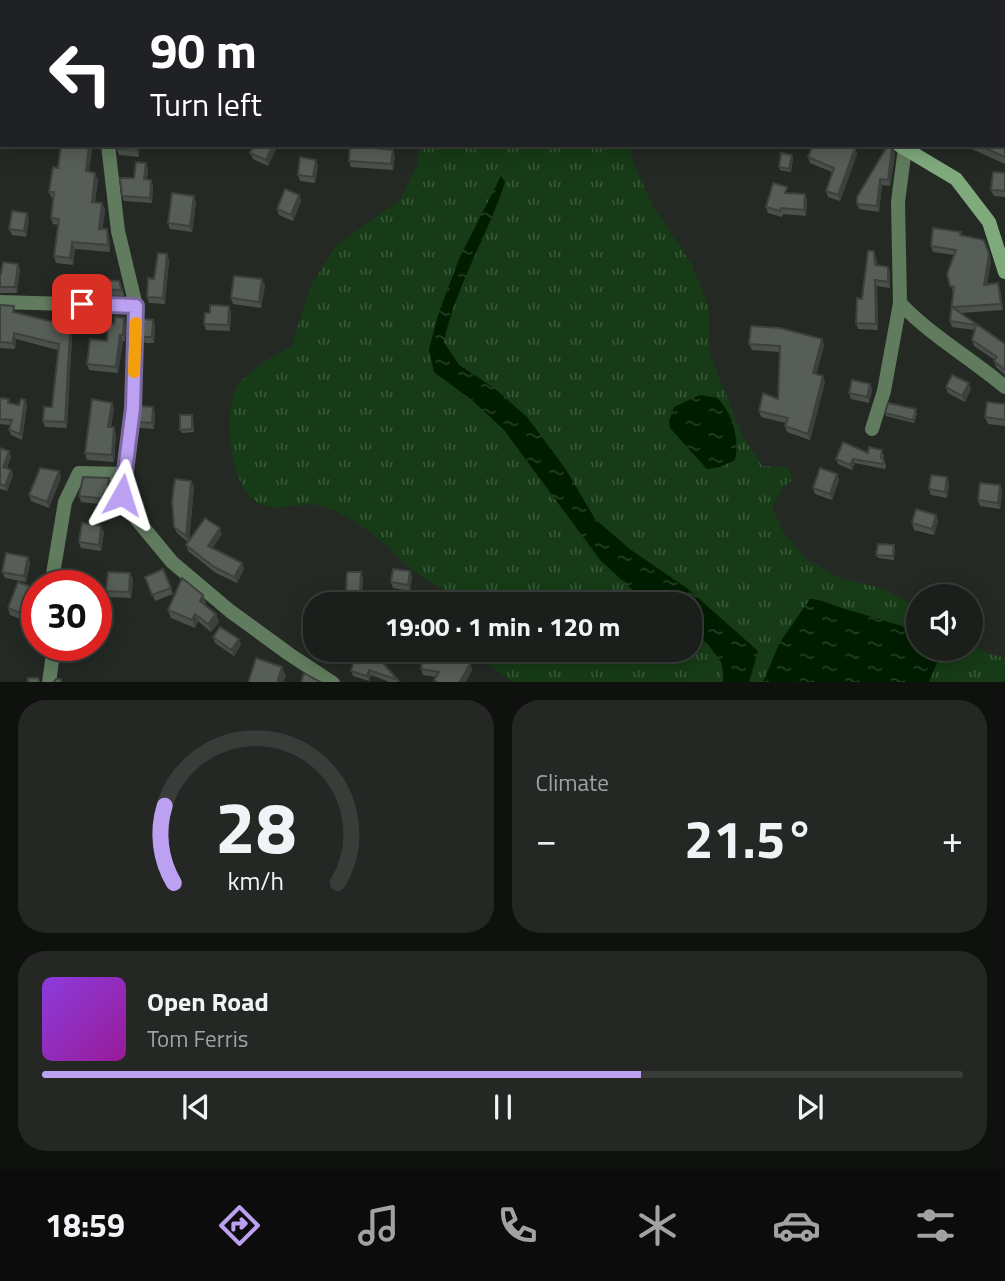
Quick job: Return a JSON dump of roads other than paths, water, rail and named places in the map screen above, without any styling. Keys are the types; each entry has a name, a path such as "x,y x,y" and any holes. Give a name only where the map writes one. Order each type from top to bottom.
{"main road":[{"path":"902,147 956,179 989,222 1005,272"}],"street":[{"path":"108,147 118,232 136,306 133,408 122,495 127,506 172,562 230,611 333,682"},
{"path":"872,429 884,391 900,303 898,202 902,147"},
{"path":"0,302 136,306"},
{"path":"900,303 933,333 973,360 1005,387"},
{"path":"54,570 65,502 79,473 124,474"},
{"path":"49,682 52,661"}],"water":[{"path":"501,176 505,182 456,301 444,342 459,365 494,388 527,417 565,468 595,519 631,550 691,592 635,592 601,561 504,430 473,401 434,372 429,349 439,312 459,259"},
{"path":"700,395 717,398 727,410 734,426 735,460 720,467 707,469 670,428 669,421 674,407"},
{"path":"810,599 906,628 906,661 938,661 929,682 763,682 780,642"},
{"path":"702,601 758,651 749,682 723,682 722,664 702,639"}]}
